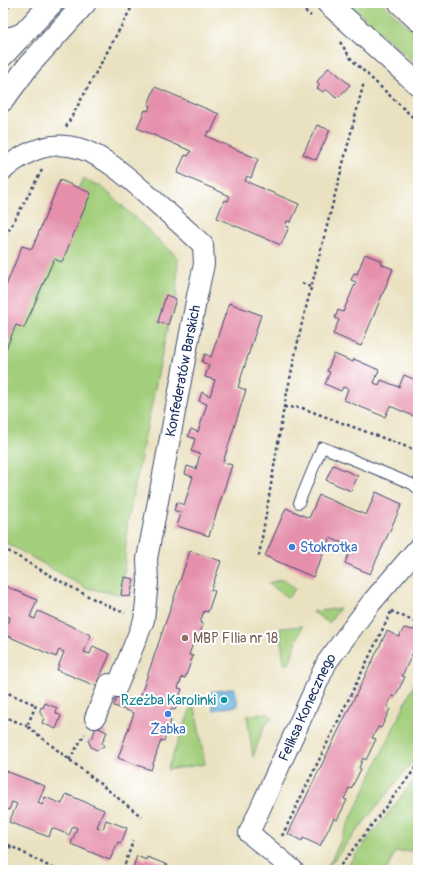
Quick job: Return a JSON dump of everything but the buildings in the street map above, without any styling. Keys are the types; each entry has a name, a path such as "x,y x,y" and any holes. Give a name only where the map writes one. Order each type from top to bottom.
{"street":[{"path":"3,55 52,3"},
{"path":"3,100 29,65 84,3"},
{"path":"400,3 416,14"},
{"path":"320,10 418,84"},
{"name":"Konfederatów Barskich","path":"3,170 26,153 35,149 64,145 77,147 108,162 145,192 203,245 204,264 147,559 148,582 144,620 117,687 109,684 95,718"},
{"name":"Feliksa Konecznego","path":"292,870 249,832 327,662 371,603 418,548"}],"lane":[{"path":"3,32 11,32 33,23"},
{"path":"299,504 322,447 412,484 418,489"}],"path":[{"path":"3,12 12,3"},
{"path":"3,241 134,3"},
{"path":"296,3 320,10"},
{"path":"338,40 352,60 418,122"},
{"path":"258,556 284,407 301,327 364,82"},
{"path":"302,283 311,287"},
{"path":"284,407 302,408 418,451"},
{"path":"3,548 49,575 105,604 144,620"},
{"path":"280,841 391,611"},
{"path":"3,691 36,705 27,726"},
{"path":"3,716 27,726 142,817"},
{"path":"69,760 95,718"},
{"path":"337,870 418,764"},
{"path":"123,870 133,841"},
{"path":"3,842 56,870"},
{"path":"3,865 11,846"}],"green space":[{"path":"348,3 382,3 418,36 418,66"},
{"path":"83,179 102,187 178,258 176,299 168,325 127,525 124,577 121,595 86,588 3,541 3,330"},
{"path":"284,579 295,589 288,598 268,583"},
{"path":"340,608 329,623 313,612"},
{"path":"302,626 289,664 284,664 280,628"},
{"path":"418,676 418,755 328,867"},
{"path":"191,708 195,708 205,764 167,770"},
{"path":"268,713 273,718 264,726 253,757 247,716"},
{"path":"418,775 418,850 395,852 387,870 344,870"}],"water":[{"path":"235,688 238,706 213,710 210,692"}],"place":[{"name":"Stokrotka","path":"292,547"},
{"name":"MBP FIlia nr 18","path":"185,638"},
{"name":"Rzeźba Karolinki","path":"224,700"},
{"name":"Żabka","path":"168,714"}]}
